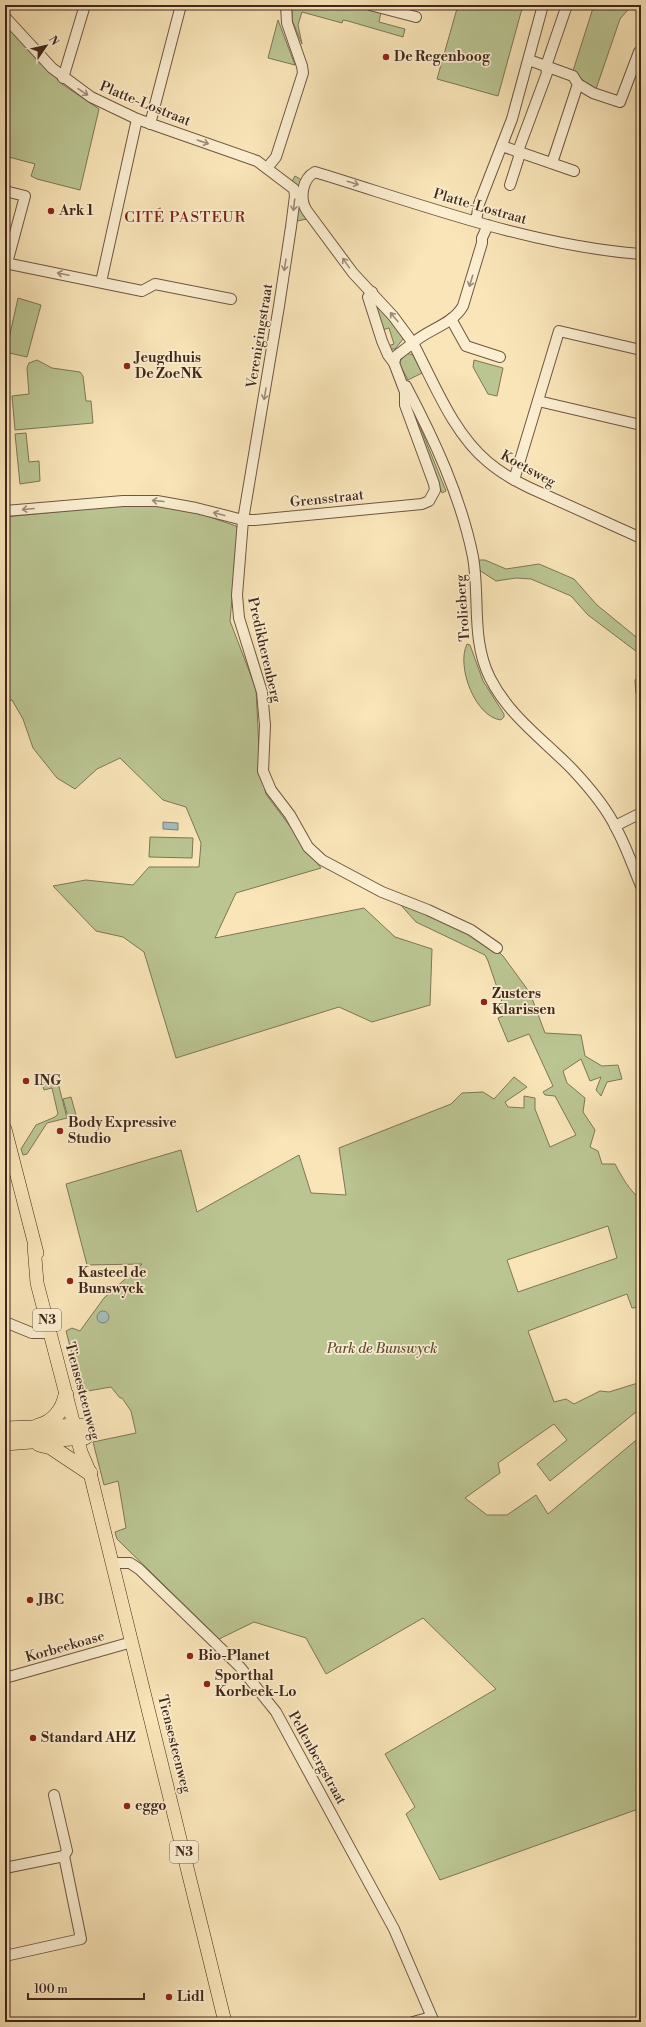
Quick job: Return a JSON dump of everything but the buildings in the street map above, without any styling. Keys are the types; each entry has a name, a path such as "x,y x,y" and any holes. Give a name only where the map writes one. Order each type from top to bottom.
{"highway":[{"path":"5,1443 27,1435 52,1419 62,1408 66,1395"},
{"path":"5,1429 27,1435 51,1447 90,1473"},
{"path":"27,1435 80,1432"}],"main road":[{"name":"Tiensesteenweg","path":"5,1129 225,2022"},
{"name":"Tiensesteenweg","path":"34,1244 37,1283 66,1395 80,1432"}],"street":[{"path":"63,78 85,5"},
{"path":"150,124 181,5"},
{"path":"270,165 303,73 287,23 286,5"},
{"path":"370,5 416,17"},
{"path":"476,221 479,204 512,119 543,5"},
{"path":"510,185 519,157 518,151 547,73 546,66 567,5"},
{"name":"Platte-Lostraat","path":"5,17 63,78 91,97 150,124 270,165"},
{"path":"529,60 573,76 578,84 593,94 620,102 639,52"},
{"path":"552,163 578,84"},
{"path":"101,282 137,119"},
{"path":"502,146 574,171"},
{"name":"Verenigingstraat","path":"243,520 269,373 295,196 294,190 270,165"},
{"name":"Platte-Lostraat","path":"315,172 488,225 558,242 641,254"},
{"name":"Koetsweg","path":"315,172 308,176 305,182 303,202 312,218 353,273 393,316 413,343 450,412 466,438 487,462 514,480 641,538"},
{"path":"5,191 24,196 6,263 142,291 155,284 231,299"},
{"path":"291,227 297,221 312,218"},
{"path":"394,363 396,356 401,351 421,336 458,314 463,306 482,243 482,238 488,225"},
{"name":"Grensstraat","path":"5,511 123,501 157,501 196,508 243,520 255,520 393,507 429,501 435,490 434,484 405,405 405,392 394,363 388,355 382,341 368,297 372,292"},
{"path":"451,319 466,346 500,357"},
{"path":"514,480 558,331 641,350"},
{"name":"Trolieberg","path":"394,363 435,444 469,538 473,560 477,632 480,648 490,678 504,702 573,771 615,826 641,886"},
{"path":"538,401 641,425"},
{"name":"Predikherenberg","path":"243,520 237,595 240,618 262,692 264,725 263,771 271,790 290,815 308,847 322,860 382,892 428,910 471,930 496,948"},
{"path":"615,826 641,813"},
{"path":"5,1322 32,1333 50,1333"},
{"name":"Pellenbergstraat","path":"112,1563 130,1563 139,1569 240,1667 276,1712 394,1929 432,2019"},
{"name":"Korbeekoase","path":"5,1678 132,1642"},
{"path":"5,1956 81,1939 64,1856 67,1852 54,1795"},
{"path":"5,1868 64,1856"},
{"path":"413,2022 432,2019"}],"green space":[{"path":"292,5 353,5 381,12 379,22 405,29 403,37 348,21 343,20 342,23 302,12 298,25 302,44 292,20"},
{"path":"458,5 523,5 498,96 437,79"},
{"path":"585,5 632,5 620,19 596,89 586,85 581,78 572,74 593,8"},
{"path":"278,20 295,65 268,58"},
{"path":"5,22 62,84 99,109 80,190 37,179 31,176 35,164 5,156"},
{"path":"295,176 305,182 303,202 312,218 297,221 290,185"},
{"path":"371,296 404,338 395,349 390,349 388,346 394,344 389,328 382,330"},
{"path":"18,298 41,305 27,357 5,352 5,343 8,343"},
{"path":"406,353 413,355 422,373 408,380 399,363"},
{"path":"37,360 52,368 80,372 83,376 86,401 91,401 93,423 15,430 12,396 29,394 27,368 29,363"},
{"path":"474,360 503,368 497,396 488,394 473,367"},
{"path":"410,409 421,429 446,491 442,493"},
{"path":"26,433 29,462 39,461 40,481 20,484 15,434"},
{"path":"125,505 157,505 187,509 236,526 238,530 230,621 256,689 260,769 266,794 321,868 236,893 215,938 364,908 395,937 432,949 430,1005 372,1022 339,1007 176,1058 144,952 123,937 96,931 53,886 86,880 133,885 149,867 199,867 201,843 186,807 163,800 120,758 97,769 75,789 57,778 33,748 23,719 12,700 5,702 5,517"},
{"path":"477,560 485,560 506,569 539,564 574,579 597,605 641,641 641,655 588,615 571,596 531,579 516,578 496,581 479,570"},
{"path":"467,644 470,645 483,681 504,714 504,717 501,720 492,717 483,710 470,689 464,665 464,653"},
{"path":"641,673 641,699 636,694 635,680"},
{"path":"150,837 193,838 192,858 149,857"},
{"name":"Park de Bunswyck","path":"399,903 443,919 486,940 503,956 530,993 545,1033 581,1035 585,1056 602,1066 618,1065 622,1079 607,1082 601,1096 596,1090 601,1077 590,1081 581,1059 563,1071 567,1083 585,1098 583,1112 595,1130 590,1147 598,1151 602,1164 615,1164 629,1188 641,1200 641,1307 632,1308 627,1294 528,1331 554,1402 566,1399 574,1404 600,1391 609,1392 641,1382 641,1408 550,1481 537,1464 567,1440 554,1424 498,1463 500,1473 465,1498 487,1515 507,1515 536,1495 548,1514 641,1436 641,1808 440,1880 406,1814 415,1807 385,1754 496,1689 423,1618 326,1674 306,1638 254,1622 219,1639 117,1539 115,1532 126,1528 118,1481 104,1485 93,1442 136,1433 131,1411 122,1398 120,1398 111,1387 82,1392 66,1331 72,1328 80,1331 104,1298 142,1264 87,1265 66,1184 181,1150 197,1212 299,1155 311,1193 346,1195 339,1148 451,1104 462,1093 483,1092 494,1099 514,1077 527,1087 505,1102 508,1107 524,1108 524,1096 535,1098 535,1109 550,1147 576,1135 555,1096 545,1095 543,1092 553,1086 529,1034 508,1042 498,1018 503,1016 499,1003 502,1002 485,955 416,922","holes":["608,1226 617,1258 518,1292 507,1260"]},
{"path":"57,1079 67,1118 47,1123 27,1154 23,1155 21,1149 36,1125 55,1117 58,1114 52,1088 44,1090 42,1083"},
{"path":"71,1097 76,1115 68,1117 63,1099"}],"water":[{"path":"163,822 178,823 178,830 163,829"},
{"path":"103,1311 107,1313 109,1317 107,1321 103,1323 99,1321 97,1317 99,1313"}],"place":[{"name":"De Regenboog","path":"386,57"},
{"name":"Ark 1","path":"51,211"},
{"name":"Jeugdhuis De ZoeNK","path":"127,366"},
{"name":"Zusters Klarissen","path":"484,1002"},
{"name":"ING","path":"26,1081"},
{"name":"Body Expressive Studio","path":"60,1131"},
{"name":"Kasteel de Bunswyck","path":"70,1281"},
{"name":"JBC","path":"30,1600"},
{"name":"Bio-Planet","path":"190,1656"},
{"name":"Sporthal Korbeek-Lo","path":"207,1684"},
{"name":"Standard AHZ","path":"33,1738"},
{"name":"eggo","path":"127,1806"},
{"name":"Lidl","path":"169,1997"}],"district":[{"name":"CITÉ PASTEUR","path":"185,217"}]}
